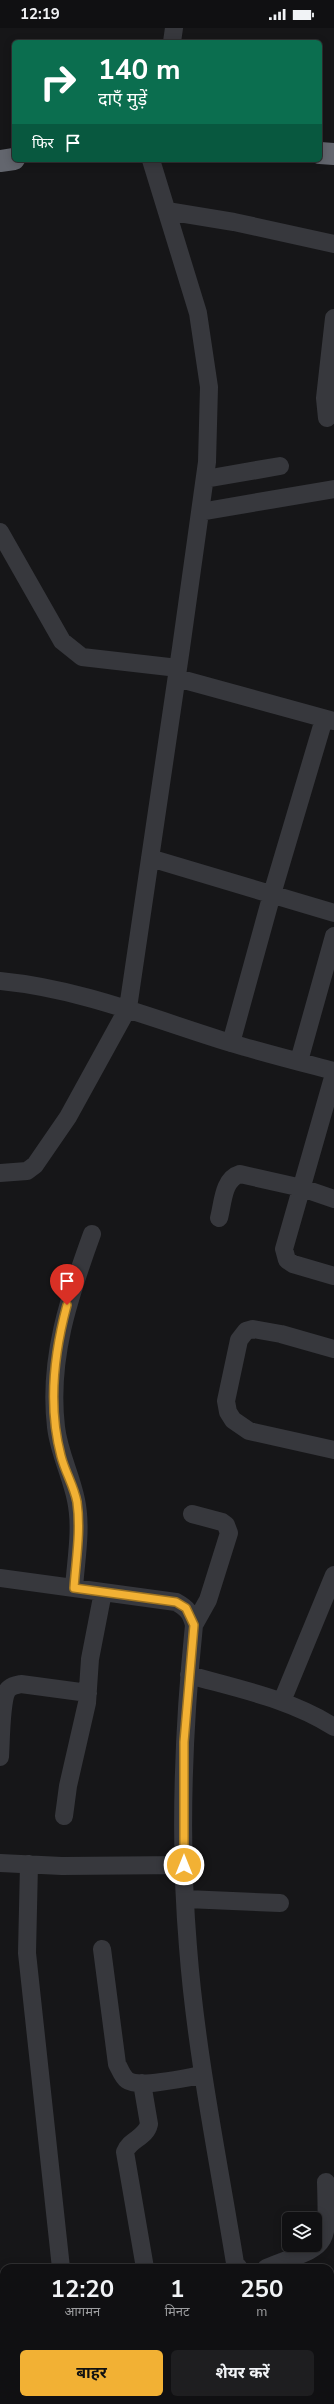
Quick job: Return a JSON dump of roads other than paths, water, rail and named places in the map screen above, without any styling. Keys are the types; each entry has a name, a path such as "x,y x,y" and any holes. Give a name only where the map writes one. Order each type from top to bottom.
{"highway":[{"path":"322,153 334,154"},
{"path":"0,161 12,159"}],"street":[{"path":"172,40 174,28"},
{"path":"0,1173 27,1171 35,1165 68,1117 128,1008 205,479 209,387 198,314 152,162"},
{"path":"167,211 234,222 334,244"},
{"path":"327,418 325,398 334,318"},
{"path":"205,479 280,466"},
{"path":"200,512 334,489"},
{"path":"0,532 62,641 73,652 82,657 177,673 329,720 272,894 231,1043"},
{"path":"150,858 334,913"},
{"path":"299,1061 334,936"},
{"path":"0,981 75,993 128,1008 231,1043 299,1061 334,1073 284,1249 285,1256 293,1264 334,1276"},
{"path":"219,1218 226,1190 234,1176 240,1174 302,1188 334,1199"},
{"path":"74,1588 78,1543 78,1516 73,1488 61,1457 56,1427 54,1384 56,1354 64,1318 92,1234"},
{"path":"334,1349 281,1334 254,1329 246,1331 239,1340 226,1401 228,1412 233,1420 249,1431 334,1450"},
{"path":"192,1514 222,1522 226,1525 229,1534 208,1600 194,1625 184,1742 184,1865 188,1947 203,2075 237,2264"},
{"path":"282,1701 334,1575"},
{"path":"0,1578 176,1602 186,1608 194,1625"},
{"path":"64,1816 68,1786 81,1734 88,1693 90,1659 103,1592"},
{"path":"189,1675 282,1701 315,1715 334,1727"},
{"path":"0,1757 7,1690 13,1686 21,1684 88,1693"},
{"path":"0,1863 184,1865"},
{"path":"30,1864 26,1953 61,2264"},
{"path":"186,1898 280,1903"},
{"path":"102,1949 117,2064 127,2080 142,2083 203,2075"},
{"path":"142,2083 149,2124 148,2130 128,2145 126,2152 144,2264"},
{"path":"276,2264 316,2248 323,2241 327,2224 326,2182"}]}
